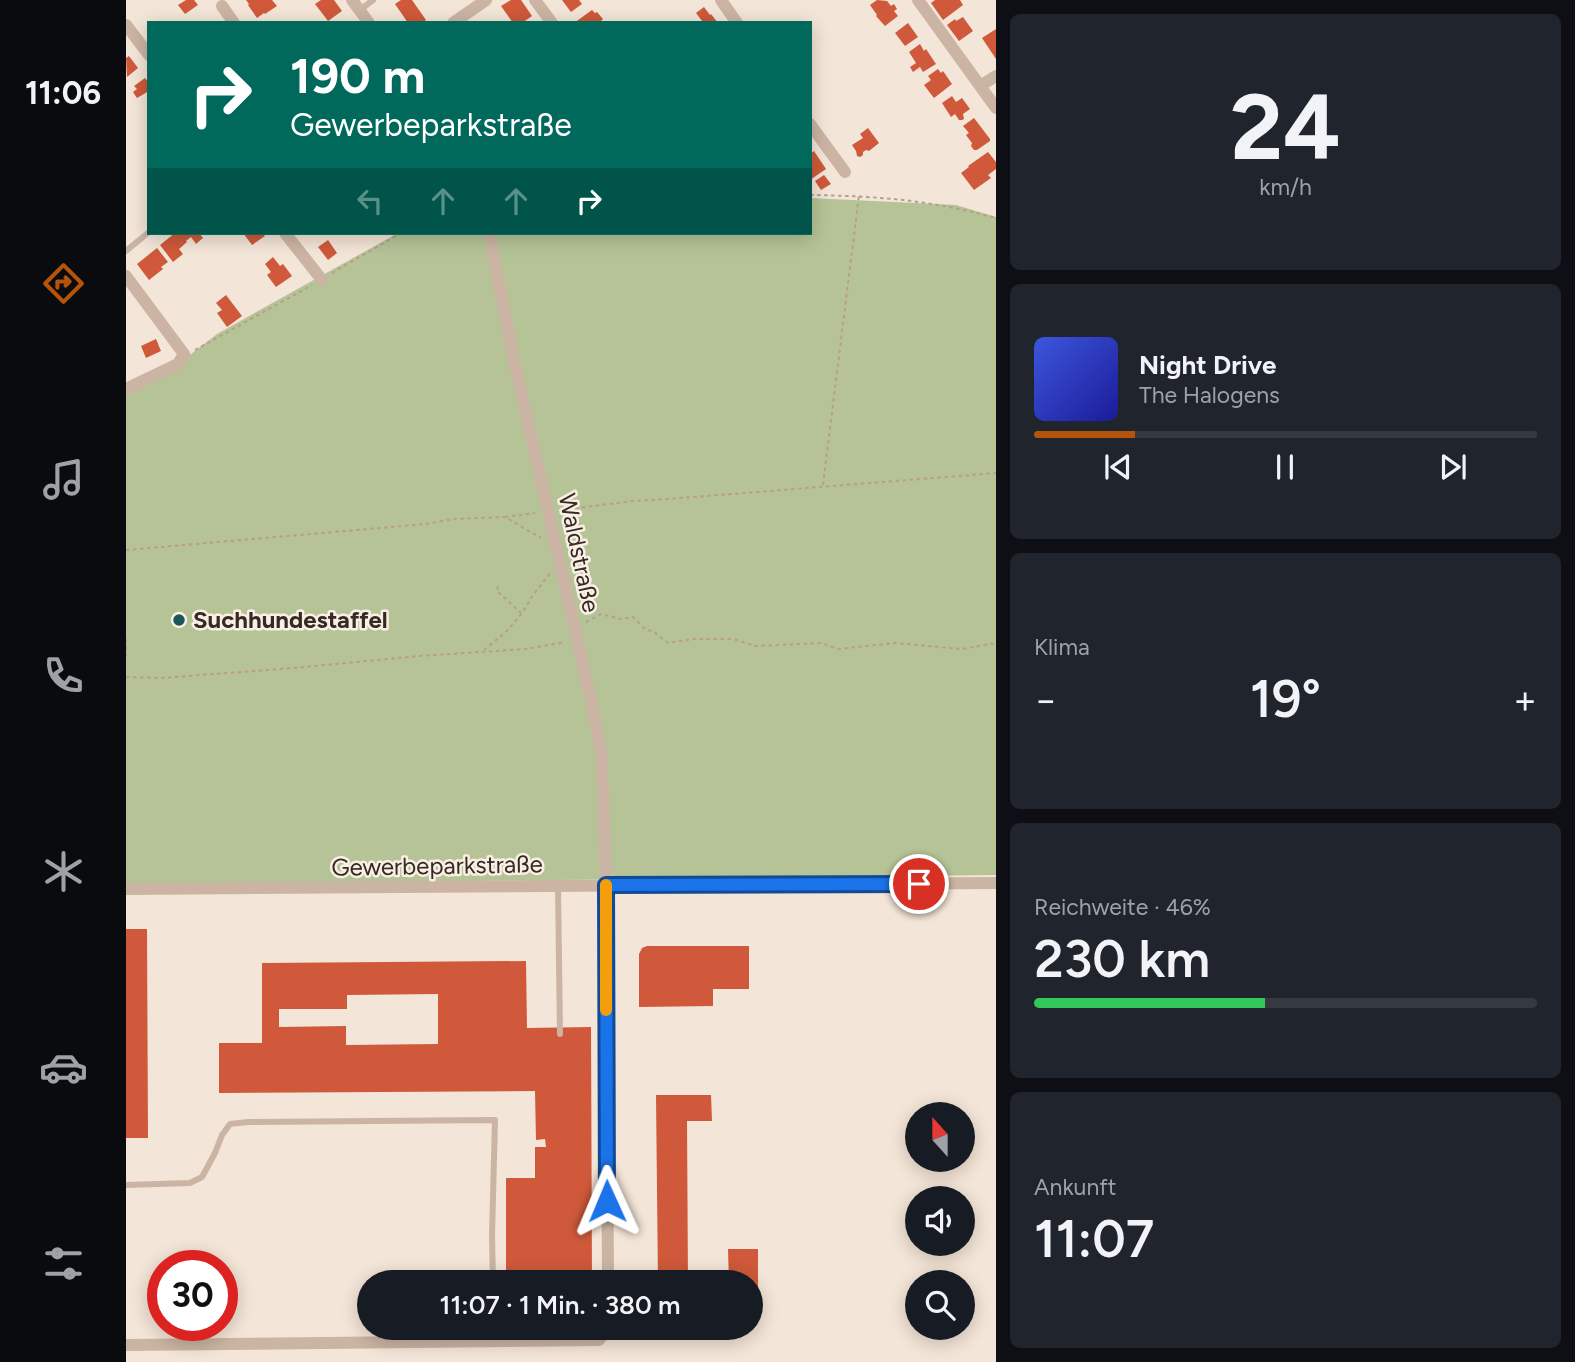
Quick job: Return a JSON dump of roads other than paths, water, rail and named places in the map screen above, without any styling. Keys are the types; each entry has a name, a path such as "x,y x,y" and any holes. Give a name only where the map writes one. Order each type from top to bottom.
{"street":[{"path":"456,21 486,0"},
{"path":"535,0 551,21"},
{"path":"721,0 736,21"},
{"path":"918,0 996,108"},
{"path":"356,5 368,21"},
{"path":"222,6 233,21"},
{"path":"126,25 147,52"},
{"path":"980,86 996,76"},
{"path":"812,127 845,172"},
{"path":"287,235 322,280"},
{"name":"Waldstraße","path":"489,235 515,365 602,757 606,885 608,1270"},
{"path":"126,276 131,294 184,355 178,364 126,389"},
{"name":"Gewerbeparkstraße","path":"126,889 996,883"},
{"path":"126,1345 357,1338"}],"lane":[{"path":"356,5 373,0"},
{"path":"126,251 147,234"},
{"path":"558,886 560,1034"},
{"path":"126,1185 190,1183 202,1177 230,1124 495,1120 493,1270"}],"place":[{"name":"Suchhundestaffel","path":"179,620"}]}
